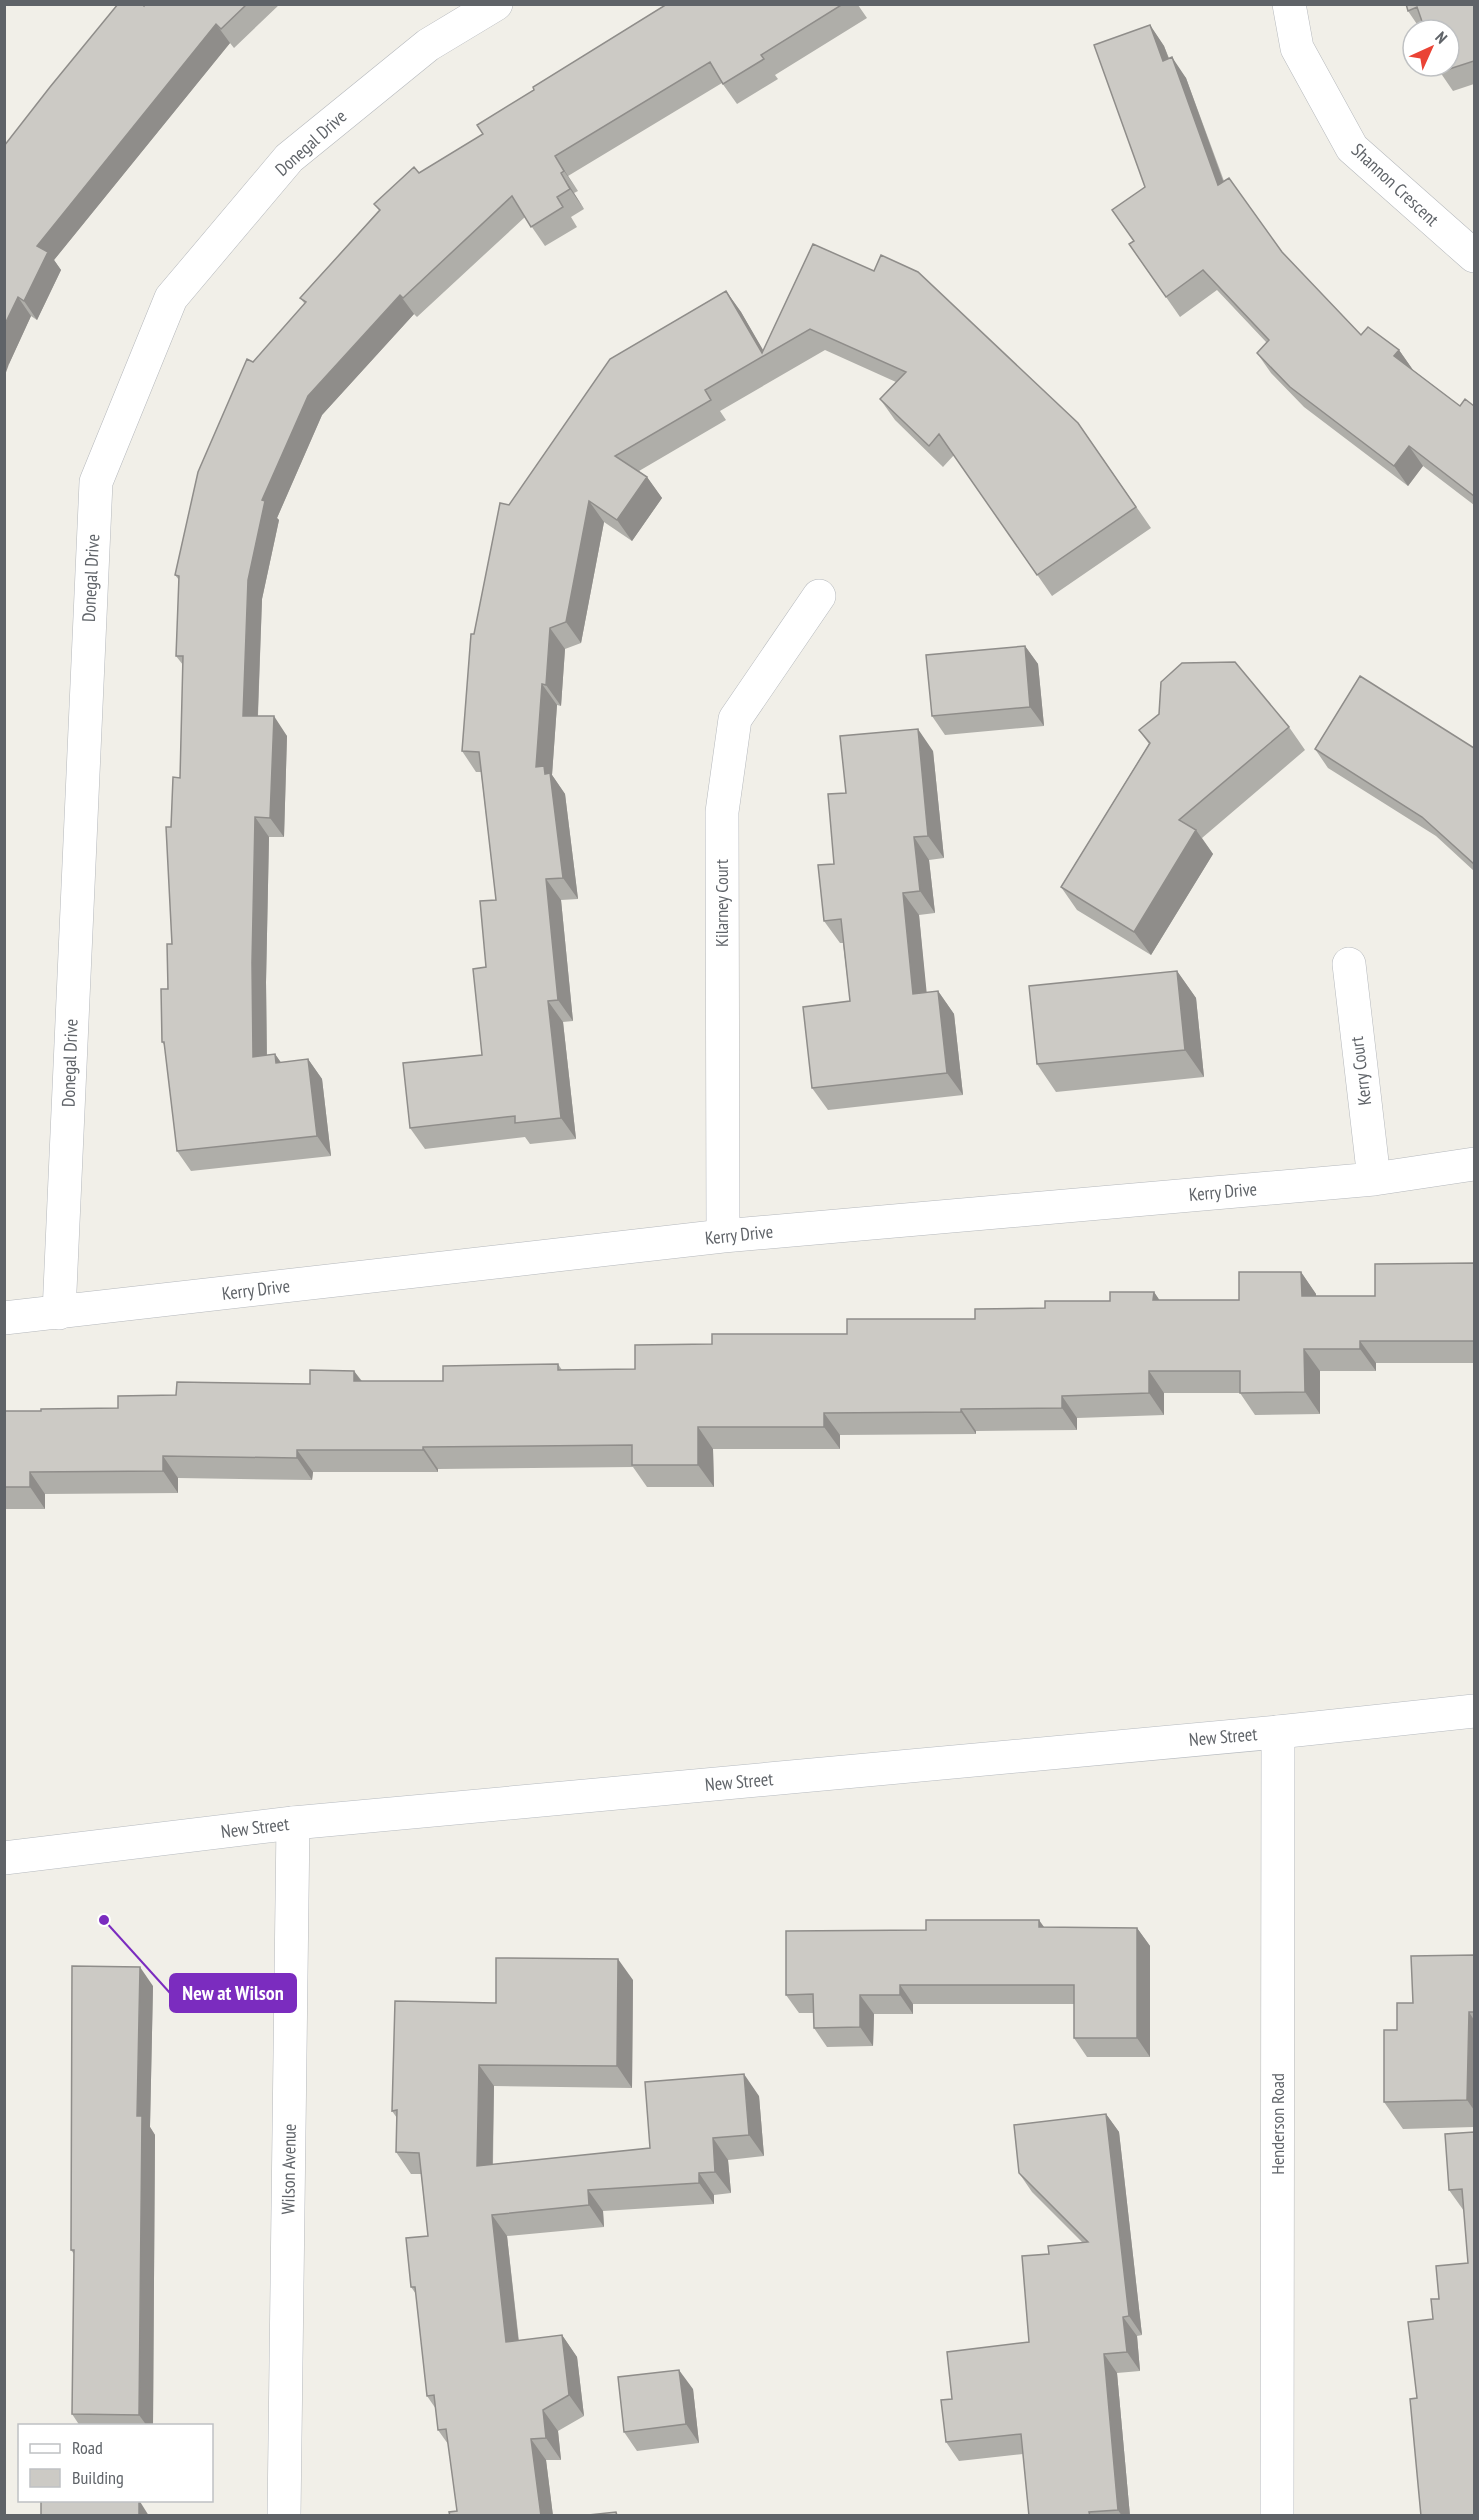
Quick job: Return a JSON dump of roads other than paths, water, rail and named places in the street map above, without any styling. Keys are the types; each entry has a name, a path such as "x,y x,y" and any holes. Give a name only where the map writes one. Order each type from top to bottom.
{"street":[{"name":"Donegal Drive","path":"59,1313 96,482 171,298 186,280 290,158 429,45 496,4"},
{"name":"Shannon Crescent","path":"1290,4 1297,48 1352,148 1474,256"},
{"name":"Kilarney Court","path":"723,1236 722,812 735,719 819,596"},
{"name":"Kerry Court","path":"1348,964 1374,1179"},
{"name":"Kerry Drive","path":"4,1318 723,1236 1374,1179 1474,1164"},
{"name":"New Street","path":"4,1858 293,1823 1278,1732 1474,1711"},
{"name":"Henderson Road","path":"1277,2516 1278,1732"},
{"name":"Wilson Avenue","path":"284,2516 293,1823"}],"place":[{"name":"New at Wilson","path":"104,1920"}]}
